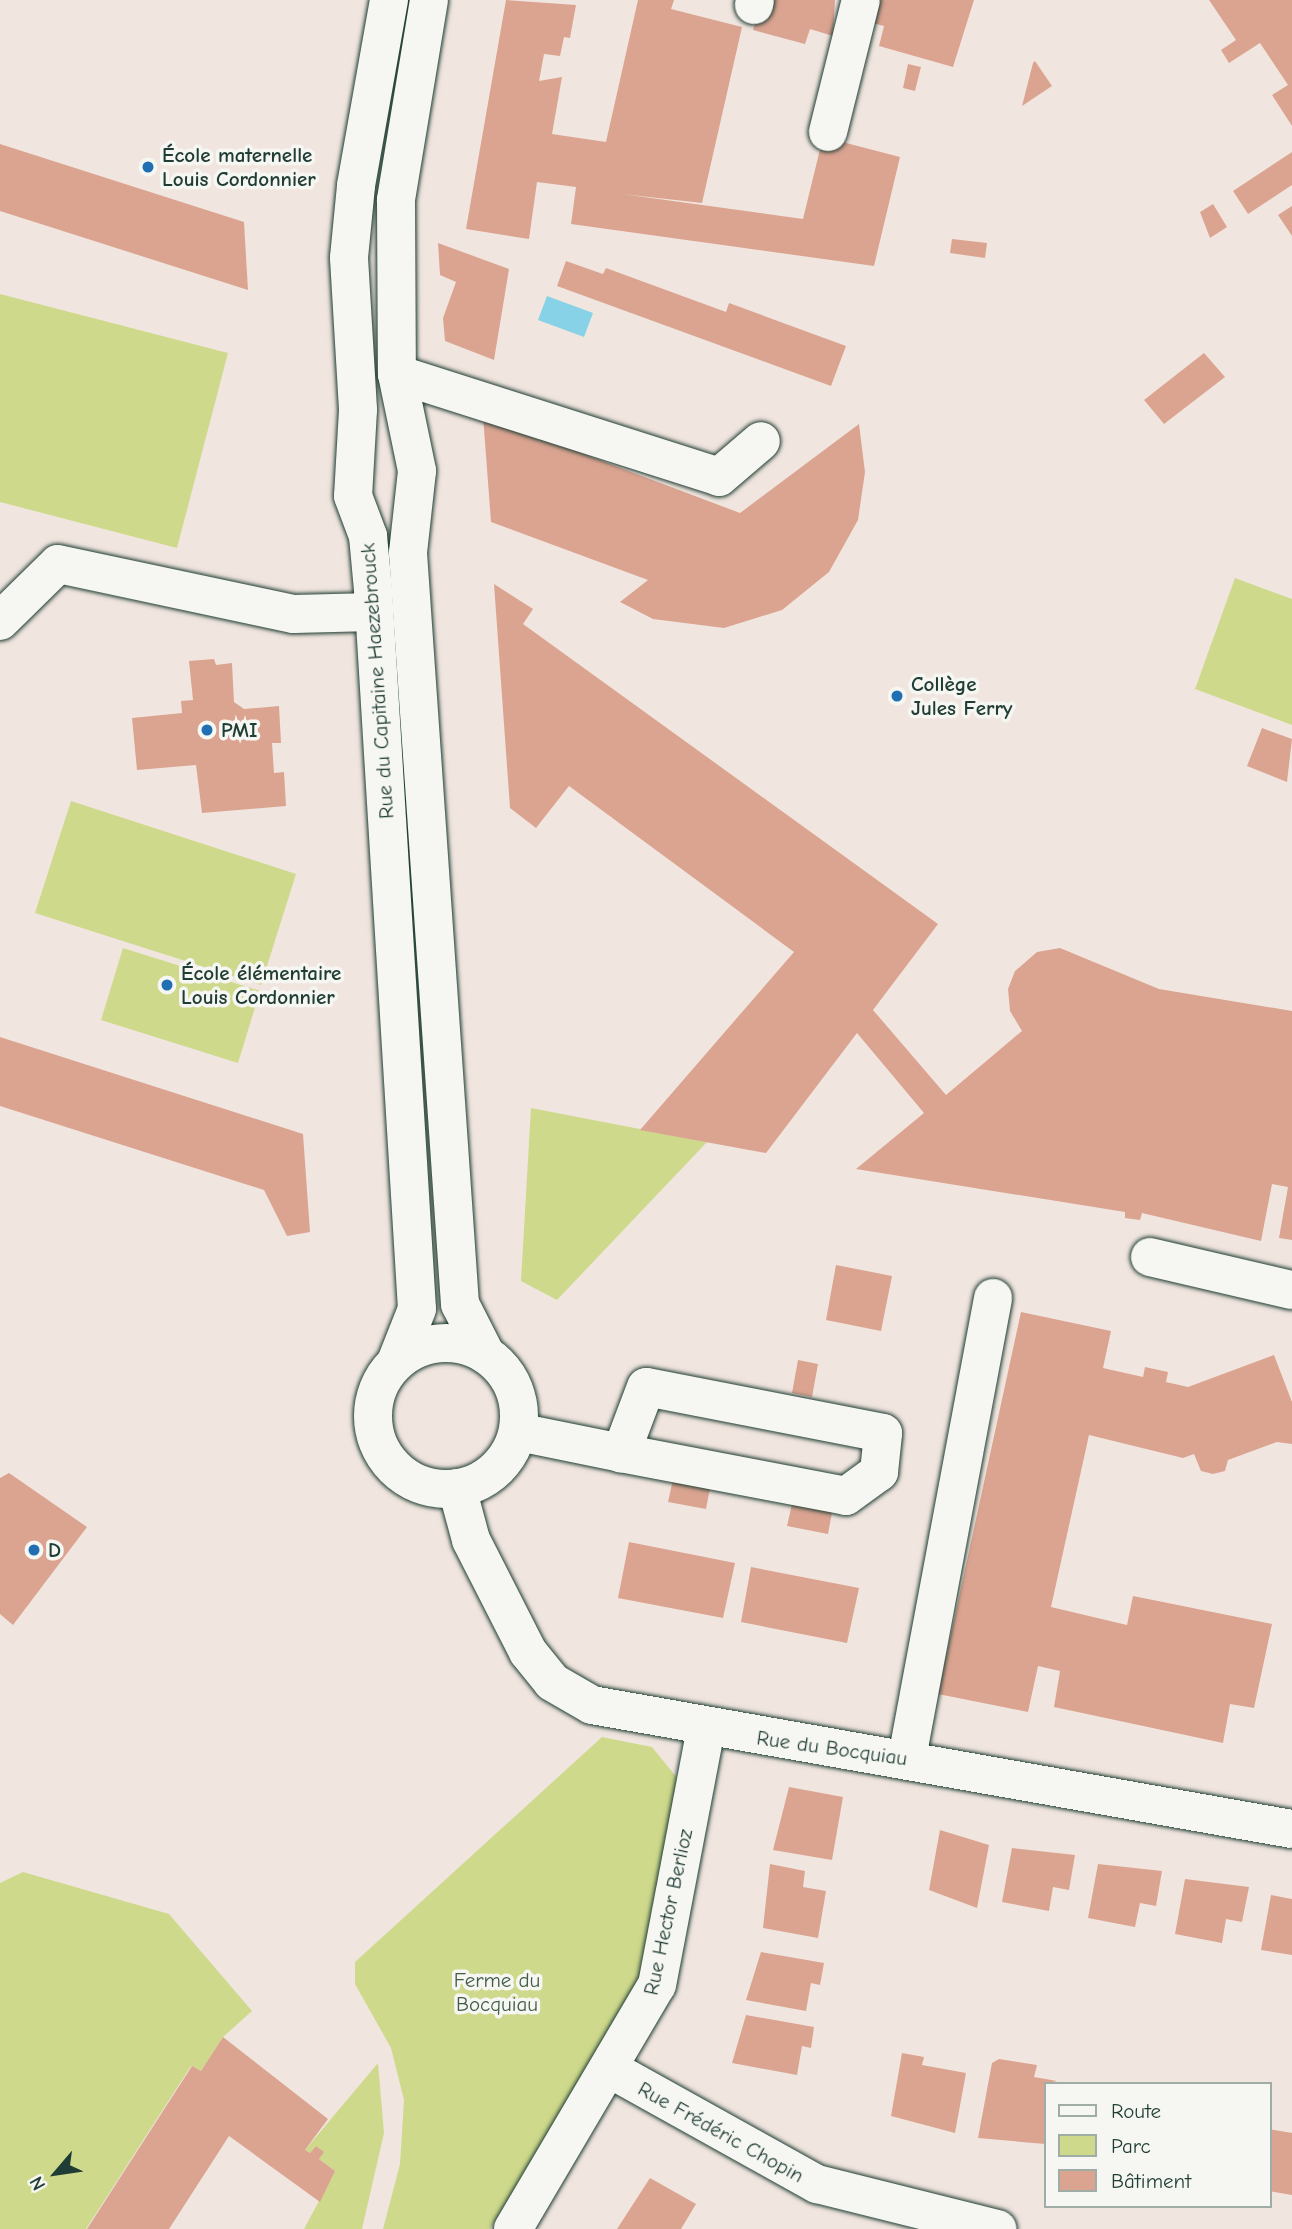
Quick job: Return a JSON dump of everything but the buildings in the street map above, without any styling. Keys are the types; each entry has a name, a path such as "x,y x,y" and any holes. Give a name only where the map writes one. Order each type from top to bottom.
{"street":[{"name":"Rue du Capitaine Haezebrouck","path":"389,0 356,186 350,283 358,410 353,496 368,537 417,1309 396,1362"},
{"name":"Rue du Capitaine Haezebrouck","path":"429,0 400,169 395,281 397,374 417,471 408,553 460,1304 486,1355"},
{"path":"828,132 861,0"},
{"path":"350,283 395,281"},
{"path":"397,374 719,477 761,441"},
{"path":"0,621 58,564 294,614 373,612"},
{"path":"1150,1257 1292,1290"},
{"path":"906,1758 993,1298"},
{"path":"440,1343 486,1355 512,1384 518,1432 496,1469 457,1488 414,1482 382,1451 373,1409 396,1362 440,1343"},
{"path":"518,1432 621,1453 846,1496 879,1472 883,1433 646,1387 621,1453"},
{"name":"Rue du Bocquiau","path":"457,1488 480,1560 528,1652 552,1682 608,1710 853,1755 906,1758 1292,1829"},
{"name":"Rue Hector Berlioz","path":"513,2229 610,2069 656,1985 706,1728"},
{"name":"Rue Frédéric Chopin","path":"610,2069 817,2184 997,2229"}],"green space":[{"path":"0,294 228,353 177,548 0,502"},
{"path":"1235,578 1292,599 1292,725 1195,689"},
{"path":"71,801 296,874 261,985 35,913"},
{"path":"123,948 260,991 238,1063 101,1020"},
{"path":"531,1108 707,1142 557,1300 521,1281"},
{"name":"Ferme du Bocquiau","path":"602,1737 652,1747 678,1779 643,1977 490,2229 383,2229 400,2164 404,2100 391,2048 355,1984 355,1962"},
{"path":"23,1872 169,1914 252,2011 223,2037 201,2071 191,2066 86,2229 0,2229 0,1883"},
{"path":"378,2063 384,2133 362,2229 304,2229 335,2171 319,2159 323,2152 316,2146 310,2153 305,2150"}],"water":[{"path":"547,296 593,313 584,337 538,320"}],"place":[{"name":"École maternelle Louis Cordonnier","path":"148,167"},
{"name":"Collège Jules Ferry","path":"897,696"},
{"name":"PMI","path":"207,730"},
{"name":"École élémentaire Louis Cordonnier","path":"167,985"},
{"name":"D","path":"34,1550"}]}
